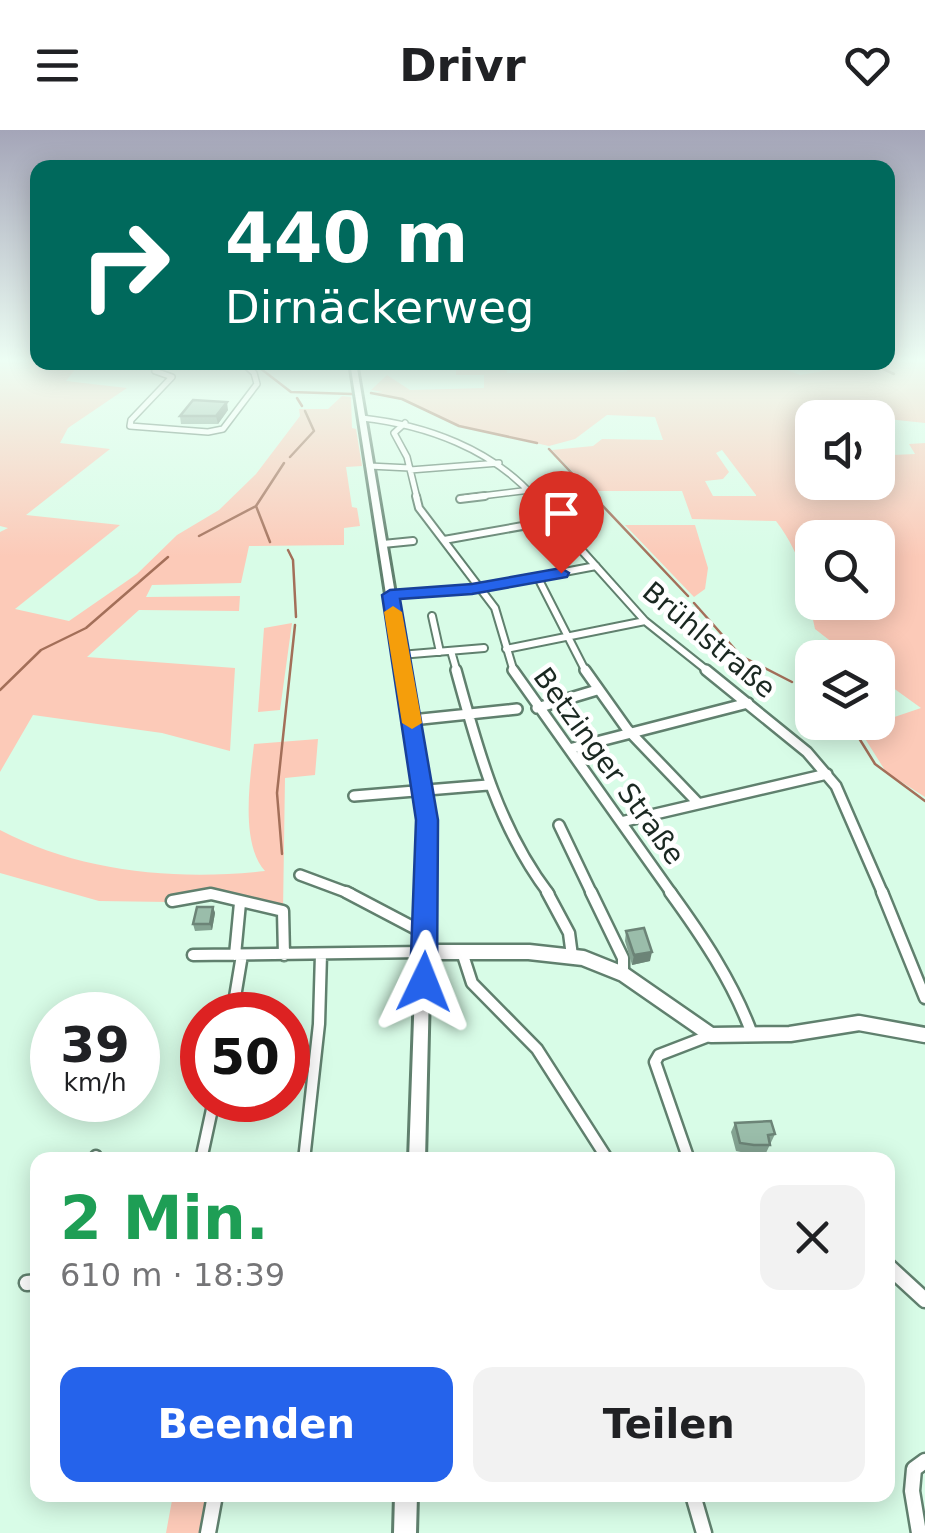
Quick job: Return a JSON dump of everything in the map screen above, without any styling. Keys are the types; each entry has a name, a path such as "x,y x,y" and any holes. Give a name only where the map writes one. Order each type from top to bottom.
{"main road":[{"path":"363,425 412,720 428,845 417,1152"},
{"path":"405,1533 406,1502"}],"street":[{"path":"130,425 208,432 226,425"},
{"name":"Betzinger Straße","path":"402,425 394,431 410,469 416,502 495,608 515,676 701,934 742,1007 752,1034"},
{"name":"Brühlstraße","path":"411,425 499,463 530,490 645,622 799,744 827,774 855,824 925,998"},
{"path":"368,466 410,469 499,463"},
{"path":"460,499 530,490"},
{"path":"444,540 556,520"},
{"path":"383,544 414,541"},
{"path":"390,595 480,588 596,566"},
{"path":"538,578 597,690 632,734 698,803"},
{"path":"432,616 440,652"},
{"path":"506,649 645,622"},
{"path":"400,655 484,648"},
{"path":"452,651 488,785 526,864 558,906 572,956"},
{"path":"537,708 597,690"},
{"path":"569,750 748,703"},
{"path":"412,720 517,709"},
{"path":"621,822 827,774"},
{"path":"354,796 488,785"},
{"path":"559,825 608,922 623,958 623,974"},
{"path":"300,874 338,887 425,934"},
{"path":"172,902 211,894 283,911 284,955"},
{"path":"234,992 240,903"},
{"path":"462,952 472,982 537,1049 603,1152"},
{"path":"193,955 462,952 572,956 623,974 711,1036"},
{"path":"305,1152 319,1024 321,954"},
{"path":"686,1152 655,1062 659,1056 711,1036 804,1032 868,1023 925,1036"},
{"path":"203,1152 209,1122"},
{"path":"895,1272 925,1300"},
{"path":"919,1533 911,1480 914,1469 925,1461"},
{"path":"208,1533 214,1502"},
{"path":"695,1502 704,1533"}],"shaded area":[{"path":"0,425 72,425 60,443 110,449 26,515 120,525 15,609 69,621 137,574 177,535 219,510 256,474 293,425 352,425 356,429 362,466 346,467 352,507 357,508 360,526 344,528 344,545 249,546 241,583 152,585 146,597 240,596 239,611 139,610 87,657 235,668 230,751 162,733 33,715 0,772 0,532 8,528 0,526"},
{"path":"460,425 593,425 575,439 549,446"},
{"path":"658,425 795,425 795,500 895,500 895,455 915,454 909,444 925,443 925,797 886,772 866,740 895,740 895,717 921,708 895,689 895,640 829,640 815,629 813,620 895,620 895,520 795,520 795,554 776,521 692,519 682,491 591,491 552,450 593,446 602,439 663,440","holes":["722,450 756,496 713,496 705,481 723,479 729,472 716,453"]},
{"path":"625,525 695,525 708,568 705,589 694,597"},
{"path":"292,623 280,710 258,712 264,628"},
{"path":"318,739 315,775 285,778 283,911 211,894 168,902 99,901 0,873 0,830 63,856 129,870 197,875 265,871 257,859 249,828 254,744"},
{"path":"172,1502 214,1502 208,1533 166,1533"}],"building":[{"path":"197,907 213,907 210,924 193,924"},
{"path":"644,928 652,952 634,955 626,931"},
{"path":"771,1121 775,1134 768,1135 770,1145 740,1143 735,1123"}],"waterway":[{"path":"290,457 314,431 312,425"},
{"path":"458,425 537,443"},
{"path":"549,449 688,596"},
{"path":"256,506 284,463"},
{"path":"199,536 256,506"},
{"path":"256,506 270,542"},
{"path":"288,550 293,560 296,617"},
{"path":"0,690 41,650 86,628 168,557"},
{"path":"694,603 741,656 792,682"},
{"path":"282,854 277,793 295,625"},
{"path":"860,740 875,764 925,801"}],"slow traffic":[{"path":"393,612 412,723"}],"route":[{"path":"424,982 427,820 390,595 472,589 561,573"}]}
